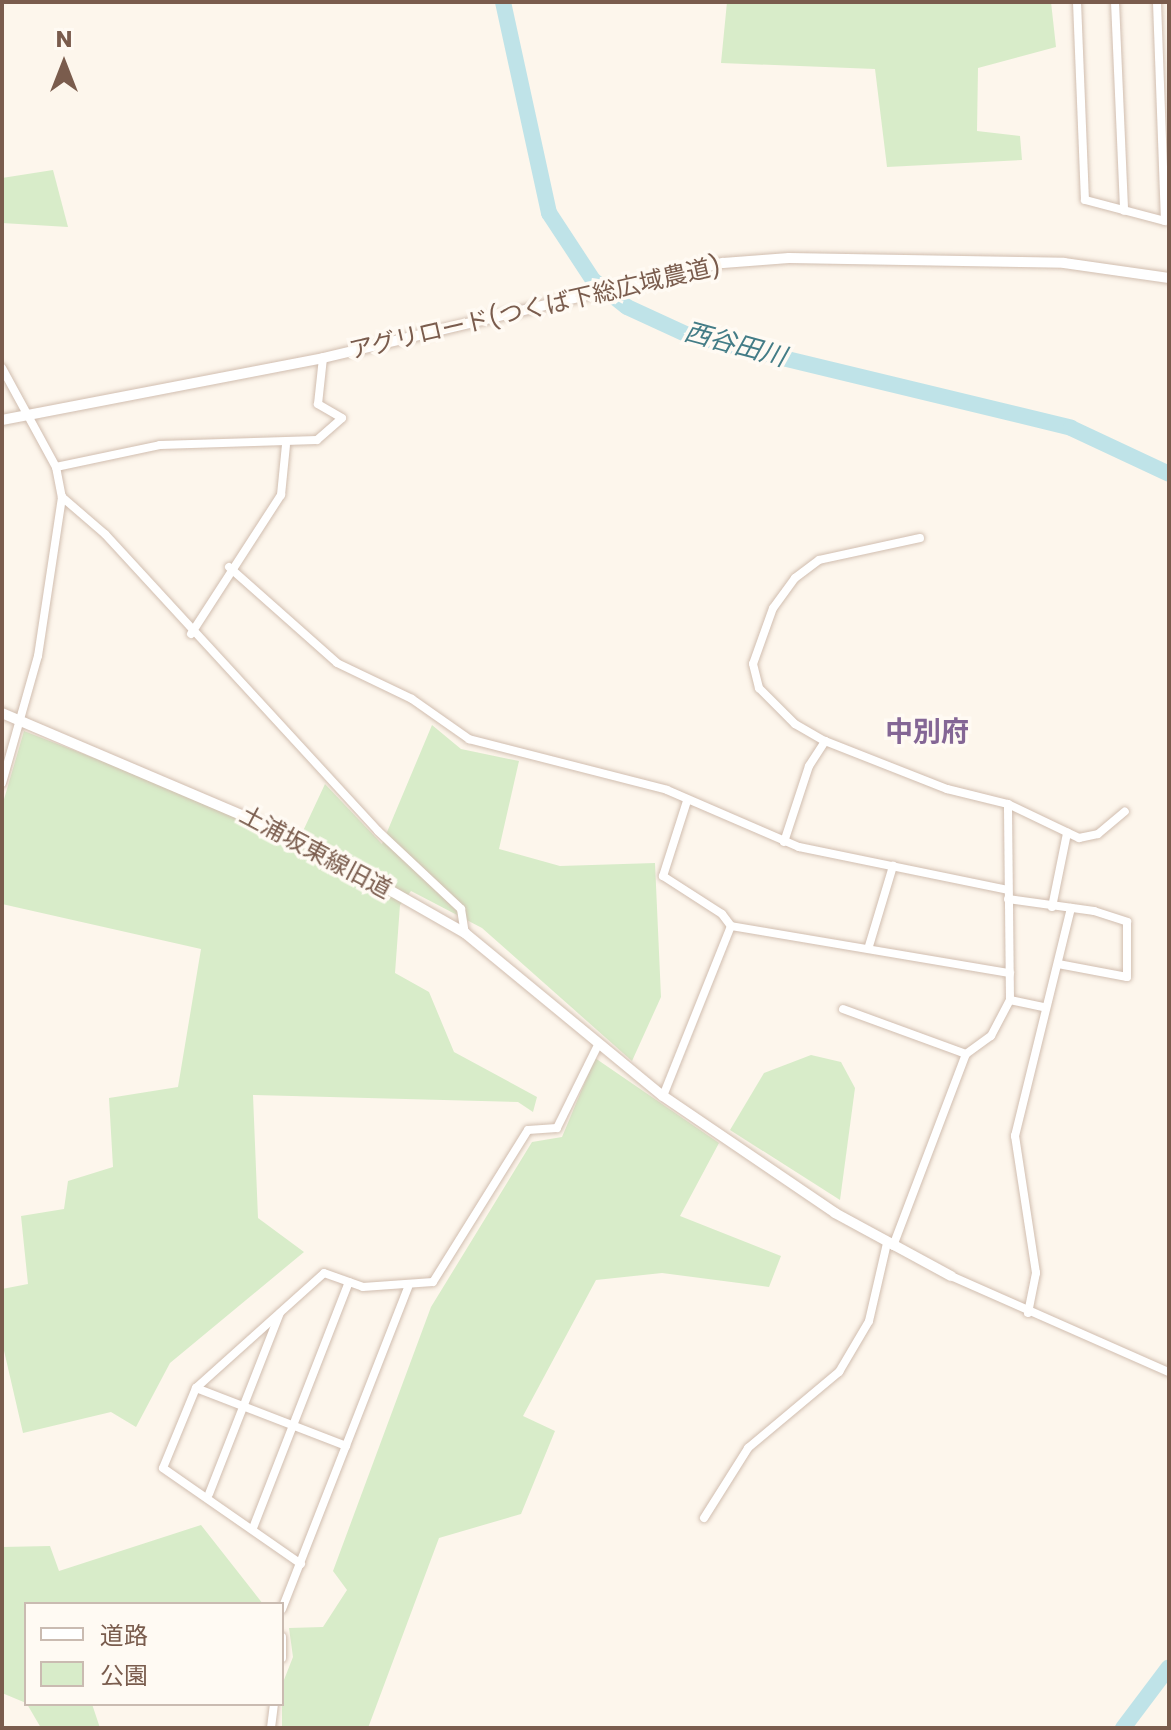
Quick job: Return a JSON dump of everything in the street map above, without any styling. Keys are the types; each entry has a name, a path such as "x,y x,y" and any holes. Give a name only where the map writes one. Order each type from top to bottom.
{"street":[{"path":"1077,2 1085,200 1165,221 1157,2"},
{"path":"1115,2 1124,211"},
{"name":"アグリロード(つくば下総広域農道)","path":"2,420 323,358 618,285 723,263 789,258 1064,263 1169,278"},
{"path":"56,467 160,445 286,445 317,440 342,418 318,404 323,358"},
{"path":"2,368 56,467 62,497 38,656 2,783"},
{"path":"191,634 229,567 281,495 286,445"},
{"path":"62,497 147,579 191,634 461,909 465,933"},
{"path":"920,538 819,560 795,578 773,608 753,664 754,681 795,724 825,741 947,789 1008,804 1067,833 1090,838 1125,811"},
{"path":"229,567 337,663 412,699 469,739 667,790 687,801 729,813 784,842 1052,907 1071,908 1127,922 1129,972 1113,976 1058,964"},
{"name":"土浦坂東線旧道","path":"2,713 307,843 465,933 663,1096 890,1245 951,1276"},
{"path":"784,842 809,766 825,741"},
{"path":"687,801 663,876 722,914 731,926 869,946 1010,973"},
{"path":"704,1518 748,1448 839,1372 869,1321 890,1245 966,1054 991,1036 1010,1000 1008,804"},
{"path":"1052,907 1067,833"},
{"path":"869,946 893,866"},
{"path":"1028,1313 1036,1273 1015,1136 1044,1007 1071,908"},
{"path":"663,1096 731,926"},
{"path":"1010,1000 1044,1007"},
{"path":"843,1009 966,1054"},
{"path":"301,1564 209,1494 163,1468 196,1388 324,1273 349,1282 408,1287 438,1277 528,1130 557,1128 598,1045"},
{"path":"951,1276 1028,1313 1169,1372"},
{"path":"253,1528 349,1282"},
{"path":"284,1604 408,1287"},
{"path":"209,1494 282,1309"},
{"path":"196,1388 346,1446"},
{"path":"271,1728 274,1706"}],"green space":[{"path":"727,2 1051,2 1056,47 978,68 977,131 1020,136 1022,160 887,167 875,69 721,63"},
{"path":"53,170 68,227 2,223 2,178"},
{"path":"432,725 461,749 519,761 499,849 560,866 655,863 661,997 632,1061 482,928 411,891 400,905 395,973 429,992 454,1052 537,1097 533,1112 518,1102 253,1095 258,1218 304,1252 170,1363 136,1427 111,1412 23,1433 2,1342 2,1289 28,1284 21,1216 64,1209 68,1181 113,1167 109,1098 178,1087 201,949 2,904 2,806 24,731 164,785 296,846 325,784 382,844"},
{"path":"811,1055 841,1062 855,1088 840,1200 730,1130 764,1073"},
{"path":"595,1058 719,1143 680,1216 781,1256 769,1287 662,1273 596,1280 523,1416 555,1431 521,1514 439,1538 368,1728 282,1728 284,1680 293,1657 289,1628 323,1627 347,1590 333,1571 431,1307 532,1142 562,1137"},
{"path":"201,1525 261,1602 24,1602 24,1702 2,1693 2,1547 50,1546 59,1571"},
{"path":"28,1706 93,1706 100,1728 41,1728"}],"waterway":[{"name":"西谷田川","path":"503,2 549,213 593,280 627,307 688,335 1071,428 1169,474"},
{"name":"西谷田川","path":"1123,1728 1169,1667"}],"district":[{"name":"中別府","path":"927,732"}]}
